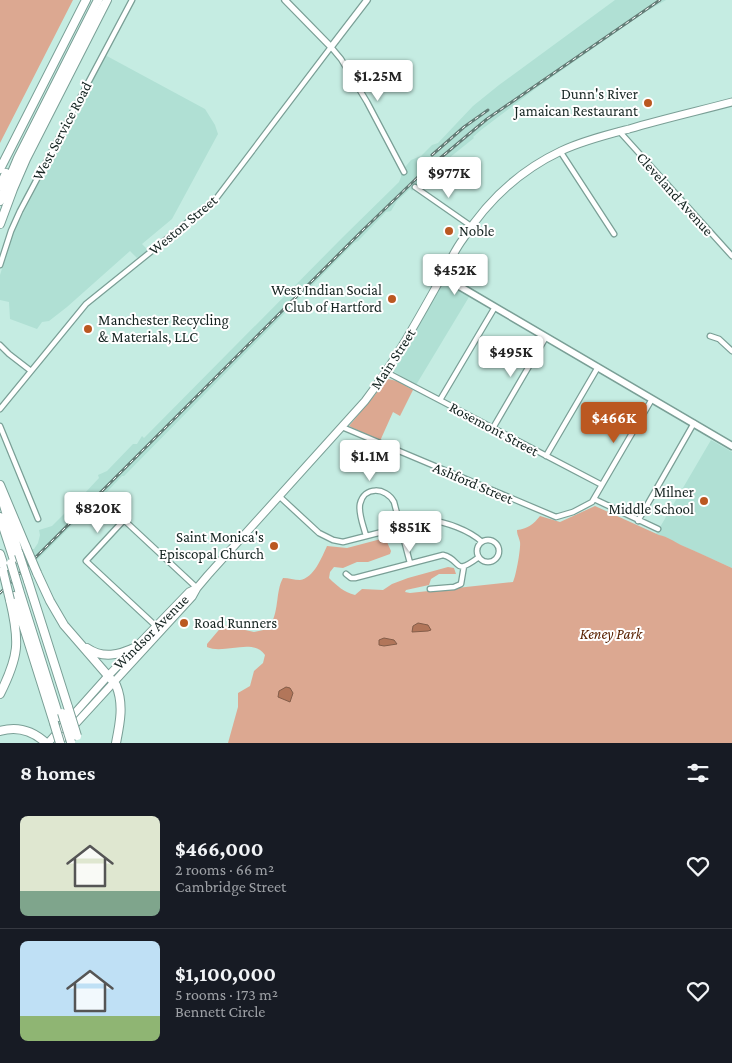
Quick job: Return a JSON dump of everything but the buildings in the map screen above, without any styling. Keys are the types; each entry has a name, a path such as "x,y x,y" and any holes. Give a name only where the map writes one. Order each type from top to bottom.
{"highway":[{"path":"0,169 86,0"},
{"path":"0,186 94,0"},
{"path":"0,201 18,158 98,0"},
{"path":"0,224 23,164 107,0"},
{"path":"0,485 37,573 57,614 75,639 111,678 118,692 121,706 116,743"},
{"path":"0,492 10,563"},
{"path":"0,517 10,563 19,591 61,715 73,741"},
{"path":"0,530 61,715 73,741"},
{"path":"1,556 10,563"},
{"path":"0,694 12,669 16,649 19,591"},
{"path":"75,639 91,651 104,655 117,655 139,649"},
{"path":"59,743 61,715"},
{"path":"0,731 22,730 45,741"}],"main road":[{"name":"Main Street","path":"197,588 365,401 386,372 471,226 511,183 560,151 585,141 732,102"},
{"path":"442,276 732,446"},
{"name":"Windsor Avenue","path":"45,741 192,597 197,588"},
{"name":"Windsor Avenue","path":"59,743 111,678"}],"street":[{"name":"West Service Road","path":"0,265 9,236 20,211 132,0"},
{"path":"285,0 297,15 331,47 340,59 367,102 404,172"},
{"name":"Weston Street","path":"0,409 86,304 215,200 366,0"},
{"name":"Cleveland Avenue","path":"619,131 732,256"},
{"path":"560,151 614,234"},
{"path":"415,187 471,226"},
{"path":"440,400 495,307"},
{"path":"710,336 719,339 732,351"},
{"path":"493,428 546,337"},
{"path":"0,345 6,352 31,371"},
{"path":"546,456 598,367"},
{"name":"Rosemont Street","path":"386,372 602,485"},
{"path":"652,398 594,499 658,529"},
{"path":"638,521 694,424"},
{"path":"0,426 38,519"},
{"name":"Ashford Street","path":"342,426 549,515 563,516 590,504 594,499"},
{"path":"366,536 360,507 363,497 370,491 381,490 390,496 394,502 410,563"},
{"path":"279,496 318,532 326,537 343,542 421,522 435,521 475,535 482,542"},
{"path":"159,629 86,561 124,520 197,588"},
{"path":"489,540 496,544 499,550 499,554 491,562 483,561 479,557 477,550 482,542 489,540"},
{"path":"346,574 355,578 443,555 447,556 457,565 467,566 479,557"},
{"path":"430,590 454,587 461,584 464,566"}],"shaded area":[{"path":"615,0 666,0 645,12 535,89 481,130 474,138 424,178 412,191 410,189 397,201 391,211 386,212 354,243 87,513 74,523 36,561 31,549 34,549 38,543 39,530 52,526 99,478 98,475 107,471 133,444 137,444 142,436 144,438 399,182 401,172 411,160 421,156 432,145 438,143 473,106 499,85"},
{"path":"105,55 205,109 218,134 172,219 142,244 148,250 137,258 130,251 67,307 49,321 42,322 37,329 10,319 9,302 0,300 0,275 14,231"},
{"path":"444,283 469,297 416,385 393,371"},
{"name":"Milner Middle School","path":"711,440 732,452 732,568 656,534"},
{"path":"418,623 428,625 431,630 412,632 413,626"},
{"path":"384,638 394,640 397,644 379,645 379,640"},
{"path":"286,687 290,688 293,693 290,702 278,697 279,691"}],"green space":[{"path":"0,0 73,0 0,143"},
{"path":"388,379 397,381 413,390 400,416 393,412 380,441 349,426"},
{"name":"Keney Park","path":"595,506 732,568 732,743 228,743 238,707 238,693 250,686 254,671 263,663 265,655 253,647 214,649 207,647 207,644 223,625 254,632 268,629 276,610 283,578 300,580 305,578 317,566 327,546 347,548 381,539 387,542 391,551 390,554 368,562 357,562 343,568 334,567 330,572 329,578 335,584 355,595 362,589 383,590 392,584 408,578 448,567 454,568 456,574 439,574 431,579 429,585 406,590 405,592 513,582 520,550 517,530 530,526 540,516 560,522"}],"railway":[{"path":"0,593 420,175 487,119 660,0"},
{"path":"432,155 464,127 488,110"}],"place":[{"name":"Dunn's River Jamaican Restaurant","path":"648,103"},
{"name":"Noble","path":"449,231"},
{"name":"West Indian Social Club of Hartford","path":"392,299"},
{"name":"Manchester Recycling & Materials, LLC","path":"88,329"},
{"name":"Milner Middle School","path":"704,501"},
{"name":"Saint Monica's Episcopal Church","path":"274,546"},
{"name":"Road Runners","path":"184,623"}]}
